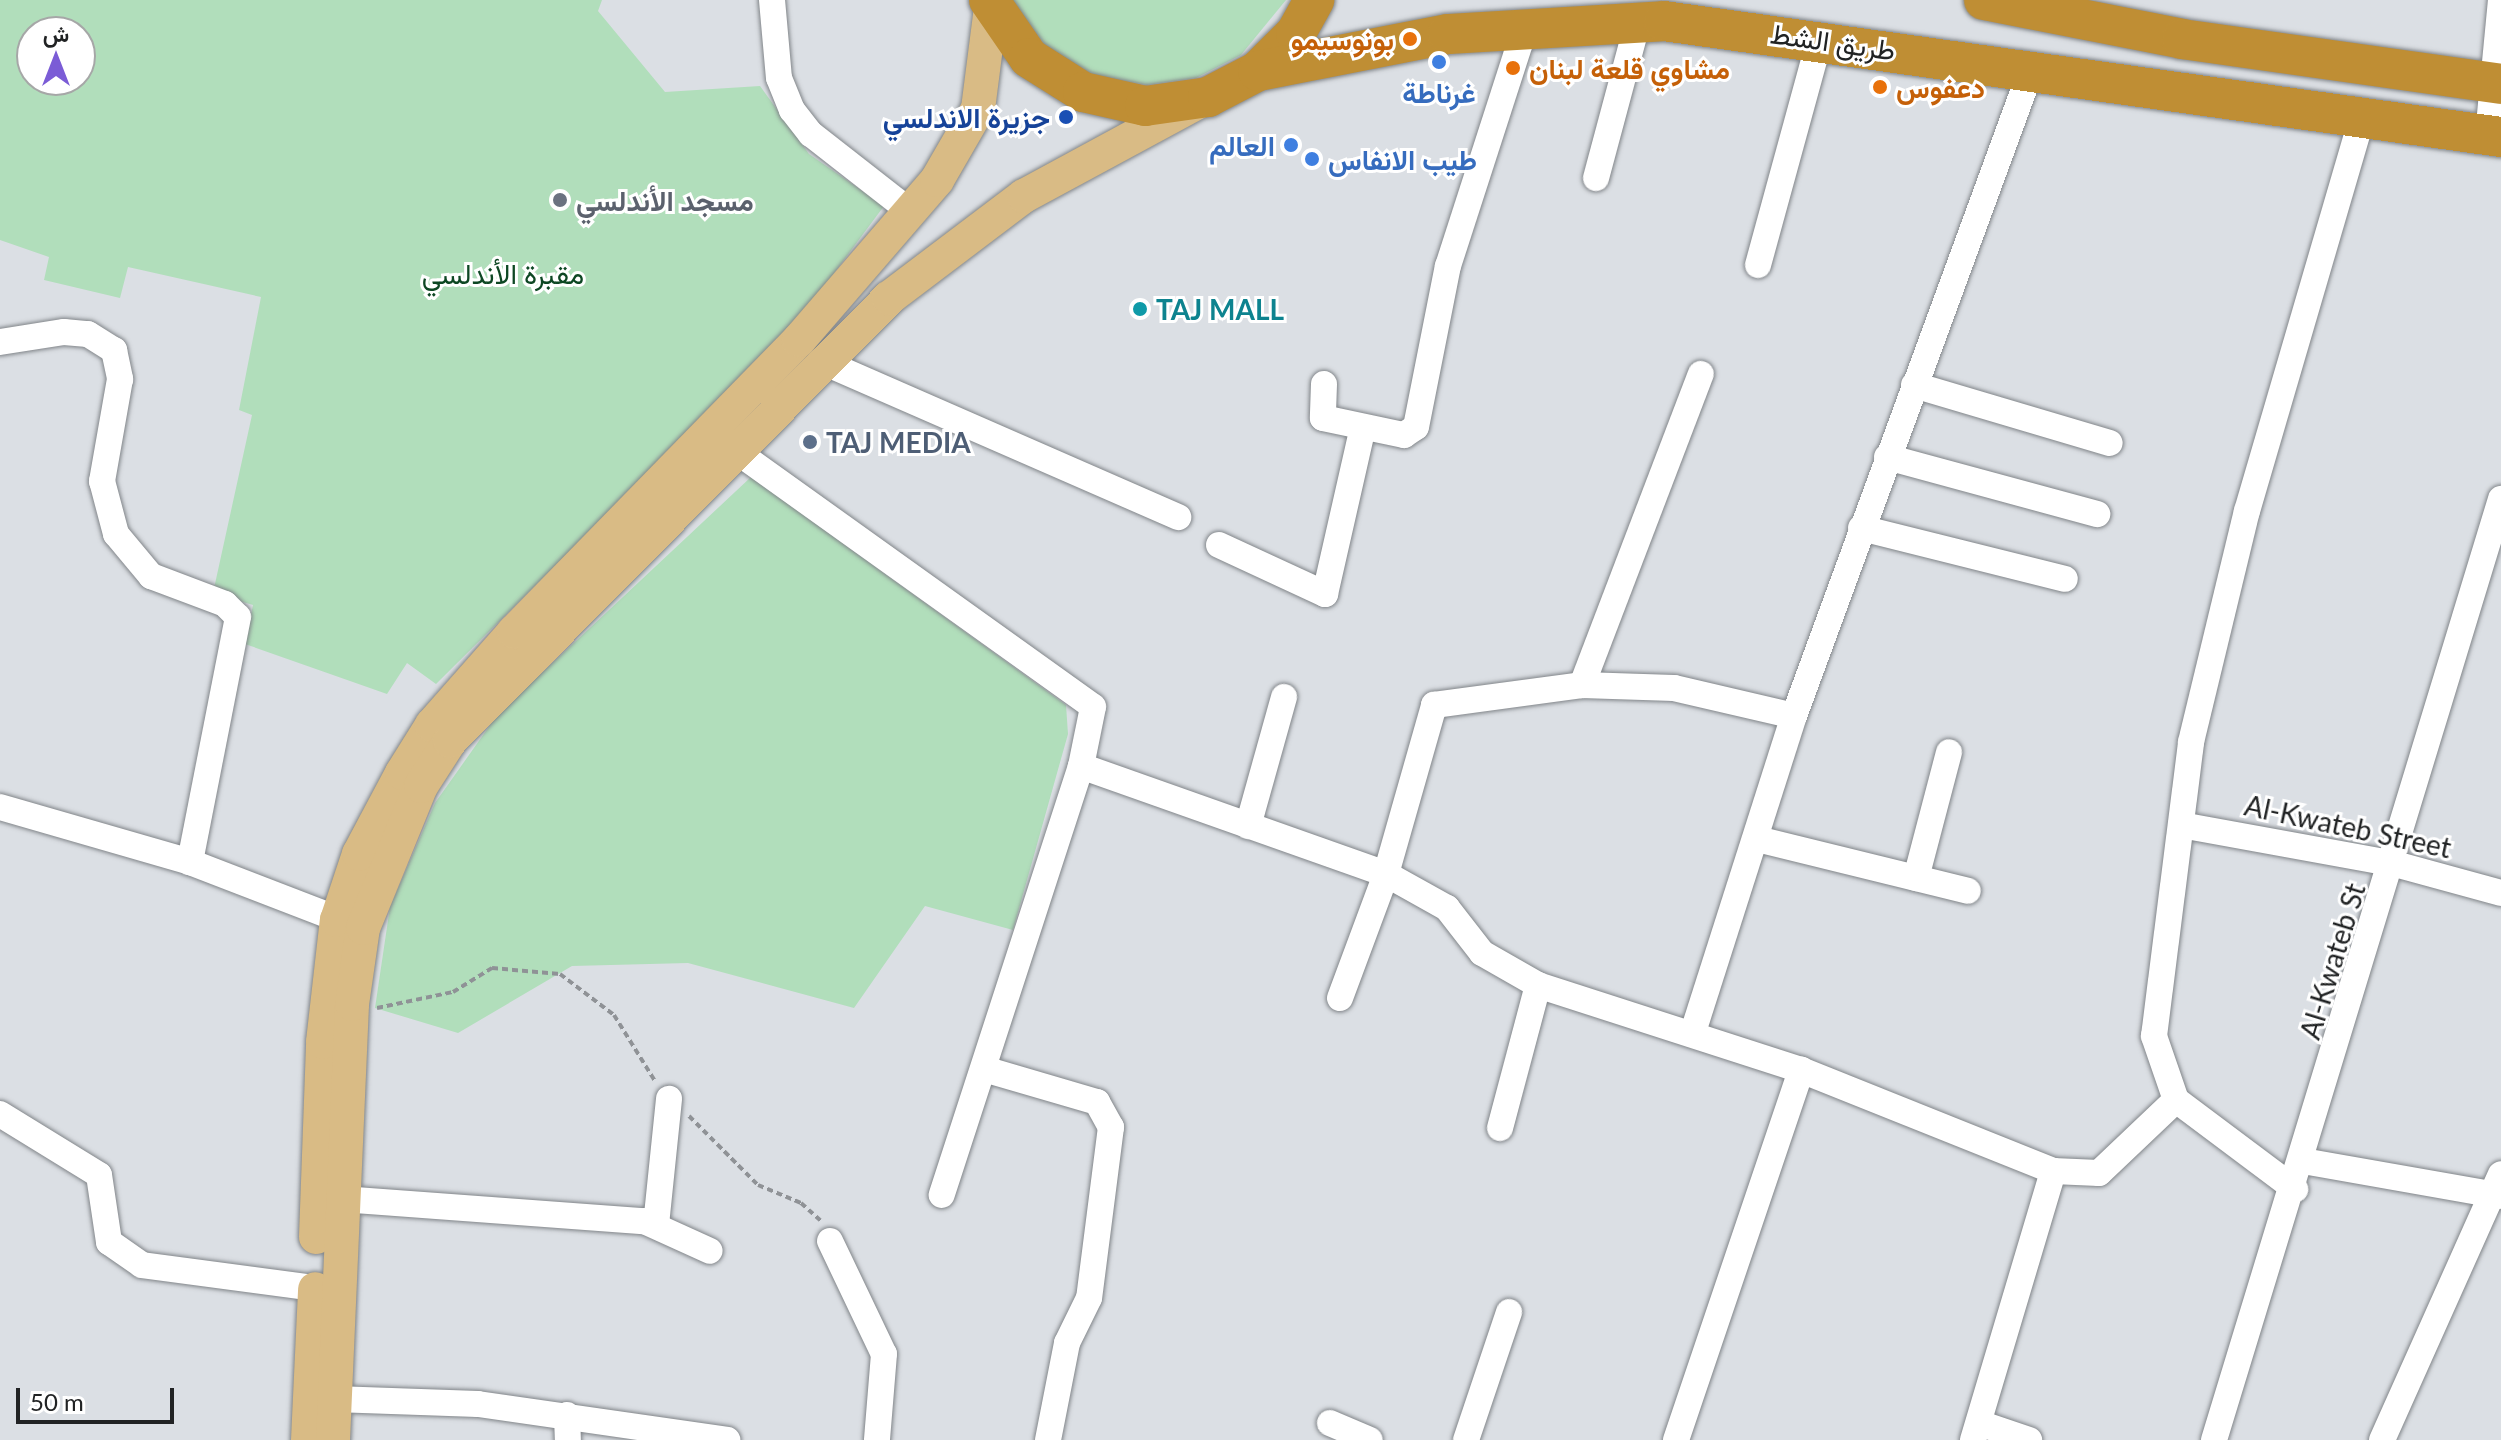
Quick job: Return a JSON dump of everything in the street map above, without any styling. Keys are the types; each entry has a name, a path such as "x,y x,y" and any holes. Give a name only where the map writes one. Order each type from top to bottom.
{"highway":[{"path":"990,4 1029,58 1083,92 1145,106 1208,97 1258,71 1296,33 1314,0"},
{"path":"1984,0 2182,39 2497,84"},
{"name":"طريق الشط","path":"1258,71 1525,27 1638,21 1820,39 2494,136"}],"main road":[{"path":"521,644 799,340 911,212 978,109 990,4"},
{"path":"308,1440 323,1042 350,924 359,854 402,773 432,725 736,451 821,361 953,244 1024,196 1208,97"},
{"path":"333,1440 341,1199 352,1004 350,924"}],"street":[{"path":"772,0 779,78 792,110 811,134 911,212"},
{"path":"2494,136 2501,0"},
{"path":"1596,178 1638,21"},
{"path":"1324,384 1323,418 1404,435 1416,427 1448,266 1525,27"},
{"path":"1758,265 1820,39"},
{"path":"1693,1032 1794,716 2031,70"},
{"path":"2295,1189 2176,1100 2153,1043 2191,742 2247,511 2363,115"},
{"path":"0,342 76,333 114,350 120,379 102,481 116,534 151,576 225,604 238,617 190,862"},
{"path":"821,361 1178,517"},
{"path":"1582,685 1701,374"},
{"path":"1914,385 2110,443"},
{"path":"1219,545 1325,594 1363,427"},
{"path":"736,451 1089,701 1081,766 942,1195"},
{"path":"1887,457 2097,514"},
{"name":"Al-Kwateb St","path":"2214,1440 2395,864 2501,499"},
{"path":"1861,528 2065,579"},
{"path":"1340,998 1386,874 1430,708 1582,685 1674,688 1794,716"},
{"path":"1248,826 1284,697"},
{"path":"1916,878 1949,752"},
{"path":"1081,766 1386,874 1447,908 1482,953 1538,985 1693,1032 1801,1070 2053,1171 2099,1173 2176,1100"},
{"path":"0,807 190,862 350,924"},
{"name":"Al-Kwateb Street","path":"2181,825 2395,864 2501,893"},
{"path":"1757,839 1968,891"},
{"path":"1500,1128 1538,985"},
{"path":"984,1069 1097,1102 1111,1127 1089,1298 1067,1343 1048,1440"},
{"path":"1676,1440 1801,1070"},
{"path":"656,1225 669,1099"},
{"path":"0,1114 99,1175 109,1242 142,1265 315,1288"},
{"path":"2303,1161 2500,1188 2382,1440"},
{"path":"2029,1440 1976,1432 2053,1171"},
{"path":"341,1199 656,1225 710,1251"},
{"path":"830,1241 884,1354 877,1440"},
{"path":"1466,1440 1509,1312"},
{"path":"334,1399 567,1427 727,1440"},
{"path":"1330,1423 1370,1440"}],"path":[{"path":"352,1004 375,1008 453,992 492,968 560,974 614,1015 669,1099 758,1185 819,1218 830,1241"}],"green space":[{"name":"مقبرة الأندلسي","path":"0,0 602,0 598,11 665,92 760,86 809,154 884,206 791,331 436,684 407,663 387,694 245,644 253,605 213,593 252,415 239,410 261,297 128,267 120,298 44,280 49,257 0,240"},
{"path":"1011,0 1286,0 1241,55 1196,78 1147,85 1094,75 1048,49"},
{"path":"751,477 1066,705 1068,734 1013,930 925,906 854,1008 688,963 572,966 458,1033 375,1008 390,907 435,803 498,714"}],"place":[{"name":"بونوسيمو","path":"1410,39"},
{"name":"غرناطة","path":"1439,62"},
{"name":"مشاوي قلعة لبنان","path":"1513,68"},
{"name":"دعفوس","path":"1880,87"},
{"name":"جزيرة الاندلسي","path":"1066,117"},
{"name":"العالم","path":"1291,145"},
{"name":"طيب الانفاس","path":"1312,159"},
{"name":"مسجد الأندلسي","path":"560,200"},
{"name":"TAJ MALL","path":"1140,309"},
{"name":"TAJ MEDIA","path":"810,442"}]}
